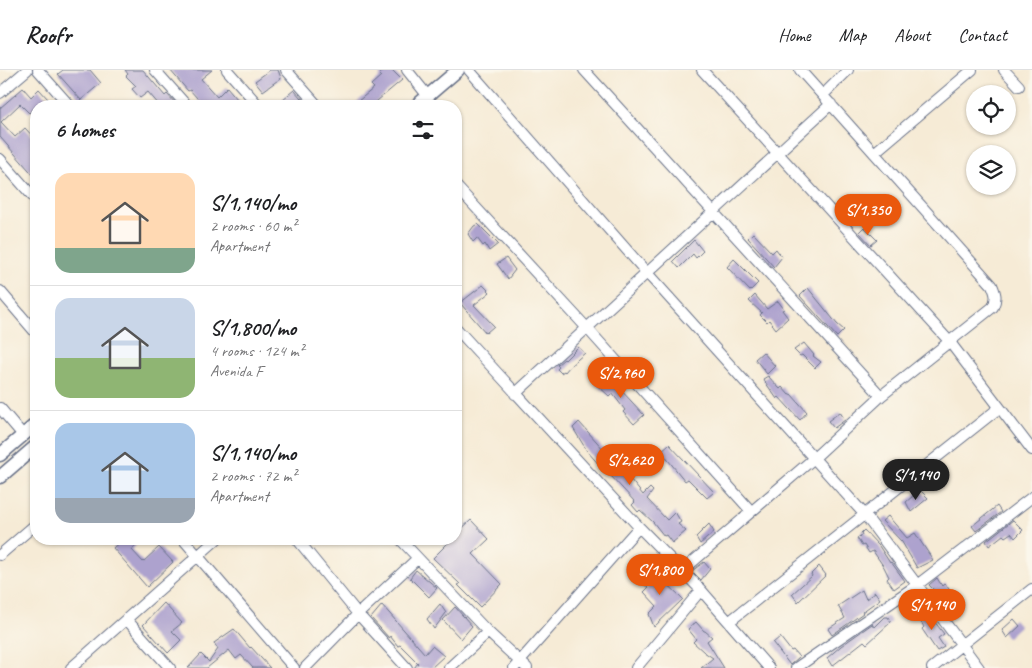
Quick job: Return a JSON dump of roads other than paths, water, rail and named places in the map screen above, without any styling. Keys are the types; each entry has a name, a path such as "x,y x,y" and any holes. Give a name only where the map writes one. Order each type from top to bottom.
{"street":[{"path":"0,93 27,70"},
{"path":"38,70 65,100"},
{"path":"156,70 182,100"},
{"path":"227,70 254,100"},
{"path":"286,70 313,100"},
{"path":"407,70 428,95"},
{"path":"423,100 458,70"},
{"path":"469,70 647,273 865,515 979,668"},
{"path":"584,70 881,396"},
{"path":"702,70 949,342 1032,450"},
{"path":"682,571 813,459 881,396 993,307 996,301 992,285 800,70"},
{"path":"823,95 848,70"},
{"path":"874,153 972,70"},
{"path":"1004,70 1019,86"},
{"path":"515,394 831,104"},
{"path":"0,158 30,193"},
{"path":"462,193 751,511"},
{"path":"0,291 30,326"},
{"path":"462,335 638,527 702,590 769,668"},
{"path":"0,408 24,435"},
{"path":"730,621 999,408"},
{"path":"0,455 30,430"},
{"path":"0,477 30,451"},
{"path":"796,668 917,585 1032,497"},
{"path":"406,545 520,665 638,527"},
{"path":"0,556 30,529"},
{"path":"188,545 294,668"},
{"path":"72,668 210,545"},
{"path":"302,545 358,614 407,668"},
{"path":"305,668 358,614 418,558"},
{"path":"932,668 1032,589"},
{"path":"640,666 702,590"},
{"path":"127,620 170,668"},
{"path":"449,668 488,632"}]}
